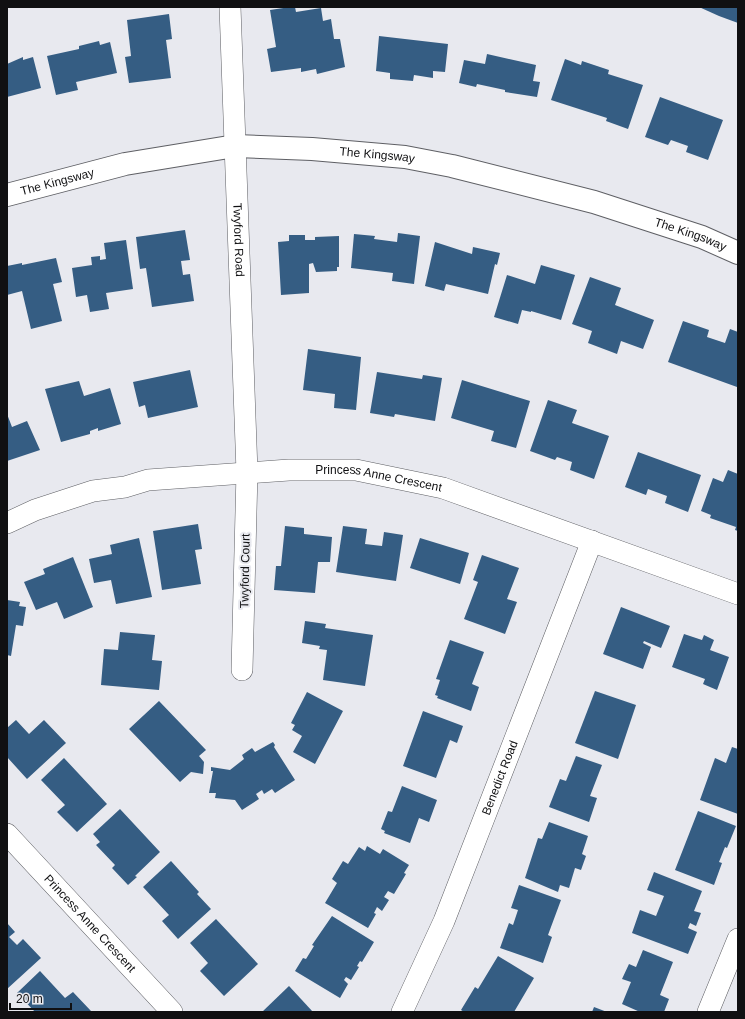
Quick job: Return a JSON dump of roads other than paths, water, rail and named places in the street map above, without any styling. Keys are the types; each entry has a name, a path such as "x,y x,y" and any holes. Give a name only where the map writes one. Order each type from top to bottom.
{"street":[{"name":"Twyford Road","path":"230,7 247,472"},
{"name":"The Kingsway","path":"7,195 125,164 235,146 312,149 405,157 452,166 594,202 702,237 738,253"},
{"name":"Princess Anne Crescent","path":"7,523 35,510 93,491 125,487 148,480 247,472 322,469 356,470 450,490 738,594"},
{"name":"Twyford Court","path":"242,670 247,472"},
{"name":"Benedict Road","path":"402,1012 444,921 592,541"},
{"name":"Princess Anne Crescent","path":"7,834 172,1012"},
{"path":"708,1012 738,939"}]}
